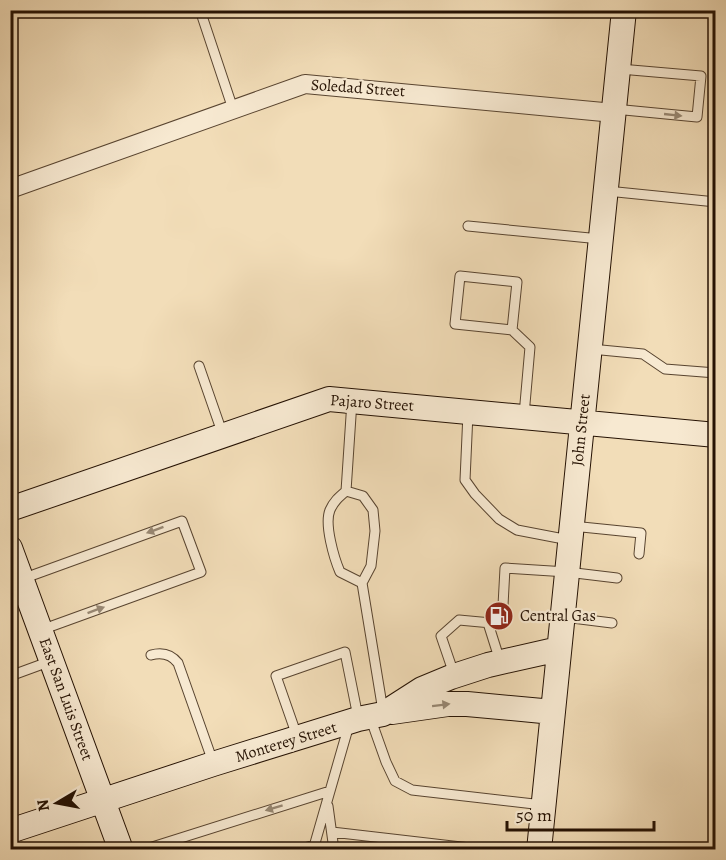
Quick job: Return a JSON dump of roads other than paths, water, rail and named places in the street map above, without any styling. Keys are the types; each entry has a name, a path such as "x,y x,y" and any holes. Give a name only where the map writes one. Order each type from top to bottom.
{"main road":[{"name":"John Street","path":"539,849 624,10"},
{"name":"Pajaro Street","path":"10,509 322,400 352,399 716,435"},
{"name":"East San Luis Street","path":"10,548 121,849"},
{"name":"Monterey Street","path":"10,831 213,764 366,718 422,689 455,676 500,662 559,649"},
{"path":"366,718 448,704 553,712"}],"street":[{"name":"Soledad Street","path":"10,189 234,108 312,83 614,111"}],"lane":[{"path":"200,10 234,108"},
{"path":"614,111 697,117 701,76 619,68"},
{"path":"605,191 716,202"},
{"path":"468,226 601,239"},
{"path":"512,330 517,282 460,276 455,324 512,330 530,347 524,416"},
{"path":"590,349 643,354 665,369 716,373"},
{"path":"199,366 223,435"},
{"path":"352,399 346,491 335,501 328,513 332,552 340,572 362,582"},
{"path":"469,411 465,480 499,519 517,530 641,533 639,554"},
{"path":"299,849 314,847 330,791 366,718 362,582 372,566 375,531 373,510 363,496 346,491"},
{"path":"22,579 182,521 201,572 41,630"},
{"path":"455,676 441,636 459,620 502,624 505,568 617,578"},
{"path":"562,617 612,623"},
{"path":"488,623 500,662"},
{"path":"151,655 159,652 167,654 174,657 178,663 213,764"},
{"path":"298,738 276,676 345,652 366,718 395,781 412,790 543,805"},
{"path":"10,676 53,661"},
{"path":"149,849 330,791"},
{"path":"327,801 334,849"},
{"path":"332,832 487,849"}],"place":[{"name":"Central Gas","path":"499,616"}]}
